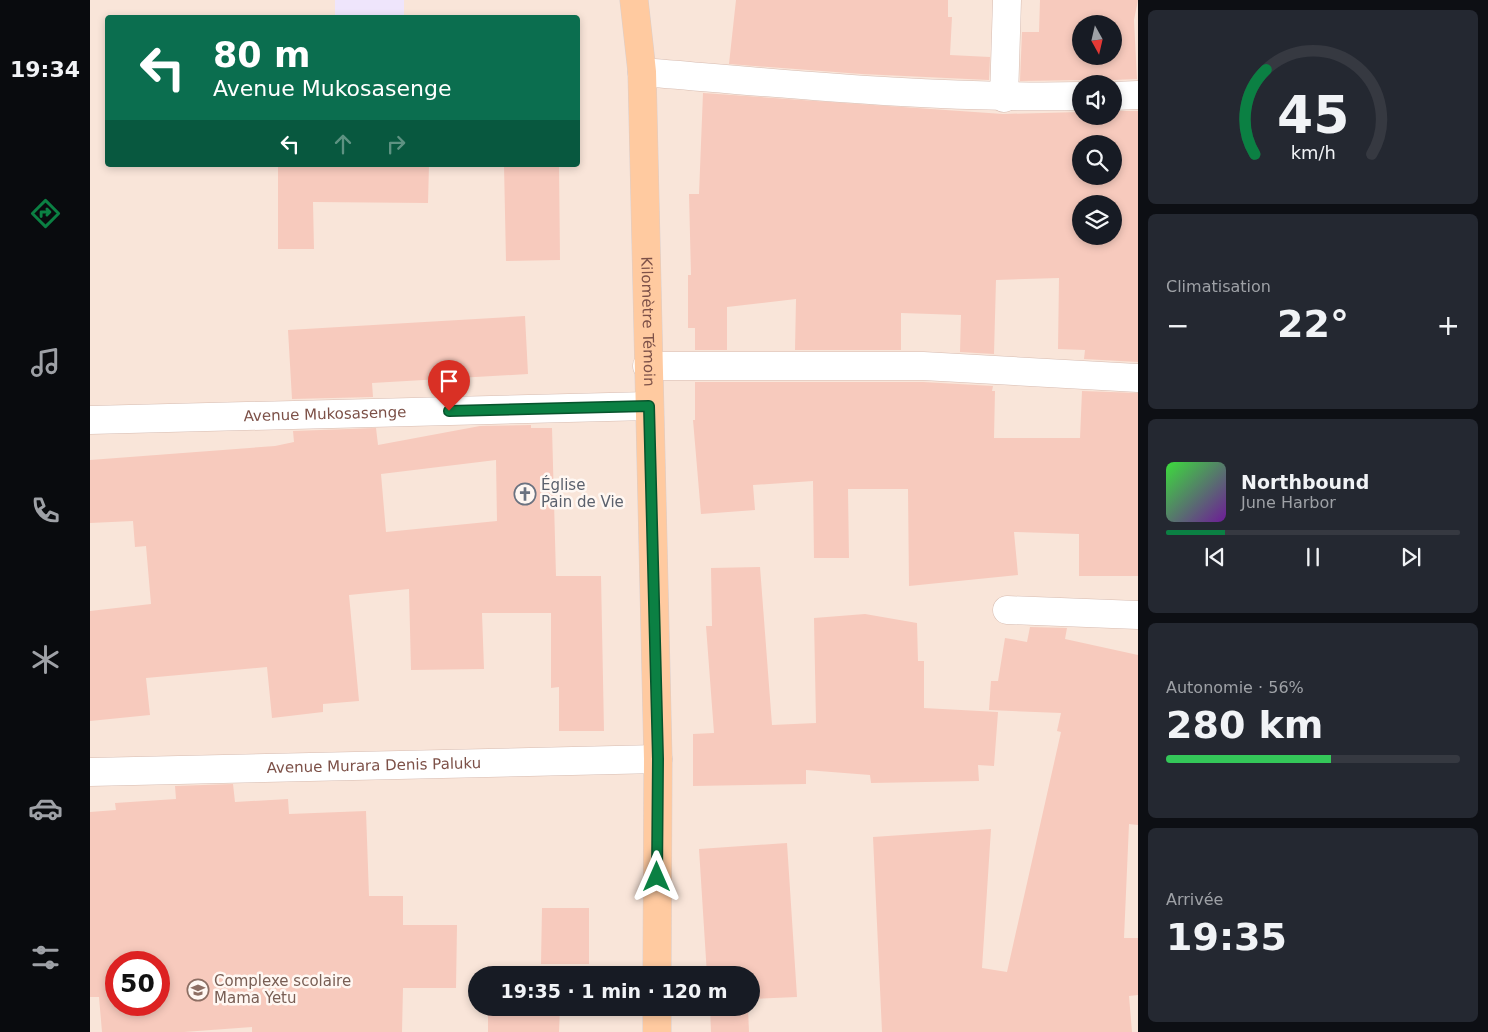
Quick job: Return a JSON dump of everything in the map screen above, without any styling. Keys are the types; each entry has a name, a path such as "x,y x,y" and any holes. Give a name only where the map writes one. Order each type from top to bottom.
{"main road":[{"name":"Kilomètre Témoin","path":"634,0 642,72 647,366 658,759 657,966"},
{"path":"657,1016 657,1032"}],"street":[{"path":"1004,98 1006,0"},
{"path":"642,72 902,94 1004,98 1072,96"},
{"path":"1122,96 1138,96"},
{"path":"647,366 923,366 1138,378"},
{"name":"Avenue Mukosasenge","path":"90,420 649,406"},
{"path":"1007,610 1138,615"},
{"name":"Avenue Murara Denis Paluku","path":"90,772 658,759"}],"shaded area":[{"path":"90,0 1138,0 1138,1032 90,1032"},
{"path":"335,0 404,0 404,15 335,15"}],"building":[{"path":"736,0 948,0 948,17 952,17 950,55 990,57 989,80 862,74 729,64"},
{"path":"1040,0 1138,0 1134,20 1137,79 1122,80 1122,75 1072,75 1072,80 1020,81 1022,32 1039,32"},
{"path":"703,93 1003,114 1072,112 1072,125 1122,125 1122,111 1138,111 1138,362 1084,359 1085,350 1058,349 1059,278 996,280 994,354 960,352 961,315 901,313 901,350 795,350 796,299 727,307 727,350 695,350 695,328 688,328 688,275 691,275 689,194 699,194"},
{"path":"278,167 429,167 428,203 313,202 314,249 278,249"},
{"path":"504,167 559,167 560,260 506,261"},
{"path":"525,316 528,374 372,383 373,397 292,399 288,330"},
{"path":"695,382 923,382 993,386 992,391 995,391 994,438 1080,438 1082,391 1138,393 1138,576 1079,576 1079,534 1014,532 1018,575 909,586 908,489 848,489 849,558 814,558 813,481 753,485 755,510 701,514 693,420 695,420"},
{"path":"531,425 531,428 552,428 556,576 601,576 604,731 559,731 559,687 551,688 551,613 482,613 484,669 411,670 409,589 349,595 359,701 323,704 323,712 272,718 267,667 146,678 150,715 90,721 90,611 151,604 146,546 135,547 133,521 90,523 90,460 275,446 294,442 293,431 376,428 378,445 480,426","holes":["496,460 497,521 386,532 381,474"]},
{"path":"760,567 772,725 816,723 814,618 865,614 917,623 918,661 924,661 924,708 998,712 994,766 978,765 979,781 871,783 870,775 806,770 806,784 693,786 693,734 714,733 706,626 712,626 711,568"},
{"path":"1030,627 1067,628 1065,639 1138,655 1138,825 1129,824 1124,938 1138,938 1138,995 1129,996 1132,1032 882,1032 873,837 991,829 982,968 1007,972 1061,732 1057,731 1061,713 989,710 991,681 998,681 1005,638 1027,642"},
{"path":"233,784 235,802 288,799 289,814 366,811 369,896 403,896 403,925 457,925 456,988 403,988 402,1032 252,1032 252,1027 184,1032 102,1032 99,997 90,997 90,812 116,810 115,803 176,799 175,786"},
{"path":"787,843 797,997 760,999 760,966 706,966 699,849"},
{"path":"542,908 589,908 589,964 541,964"},
{"path":"488,1016 560,1016 559,1032 488,1032"},
{"path":"710,1016 748,1016 749,1032 711,1032"}],"place":[{"name":"Église Pain de Vie","path":"525,494"},
{"name":"Complexe scolaire Mama Yetu","path":"198,990"}],"route":[{"path":"449,411 649,406 658,759 657,877"}]}
